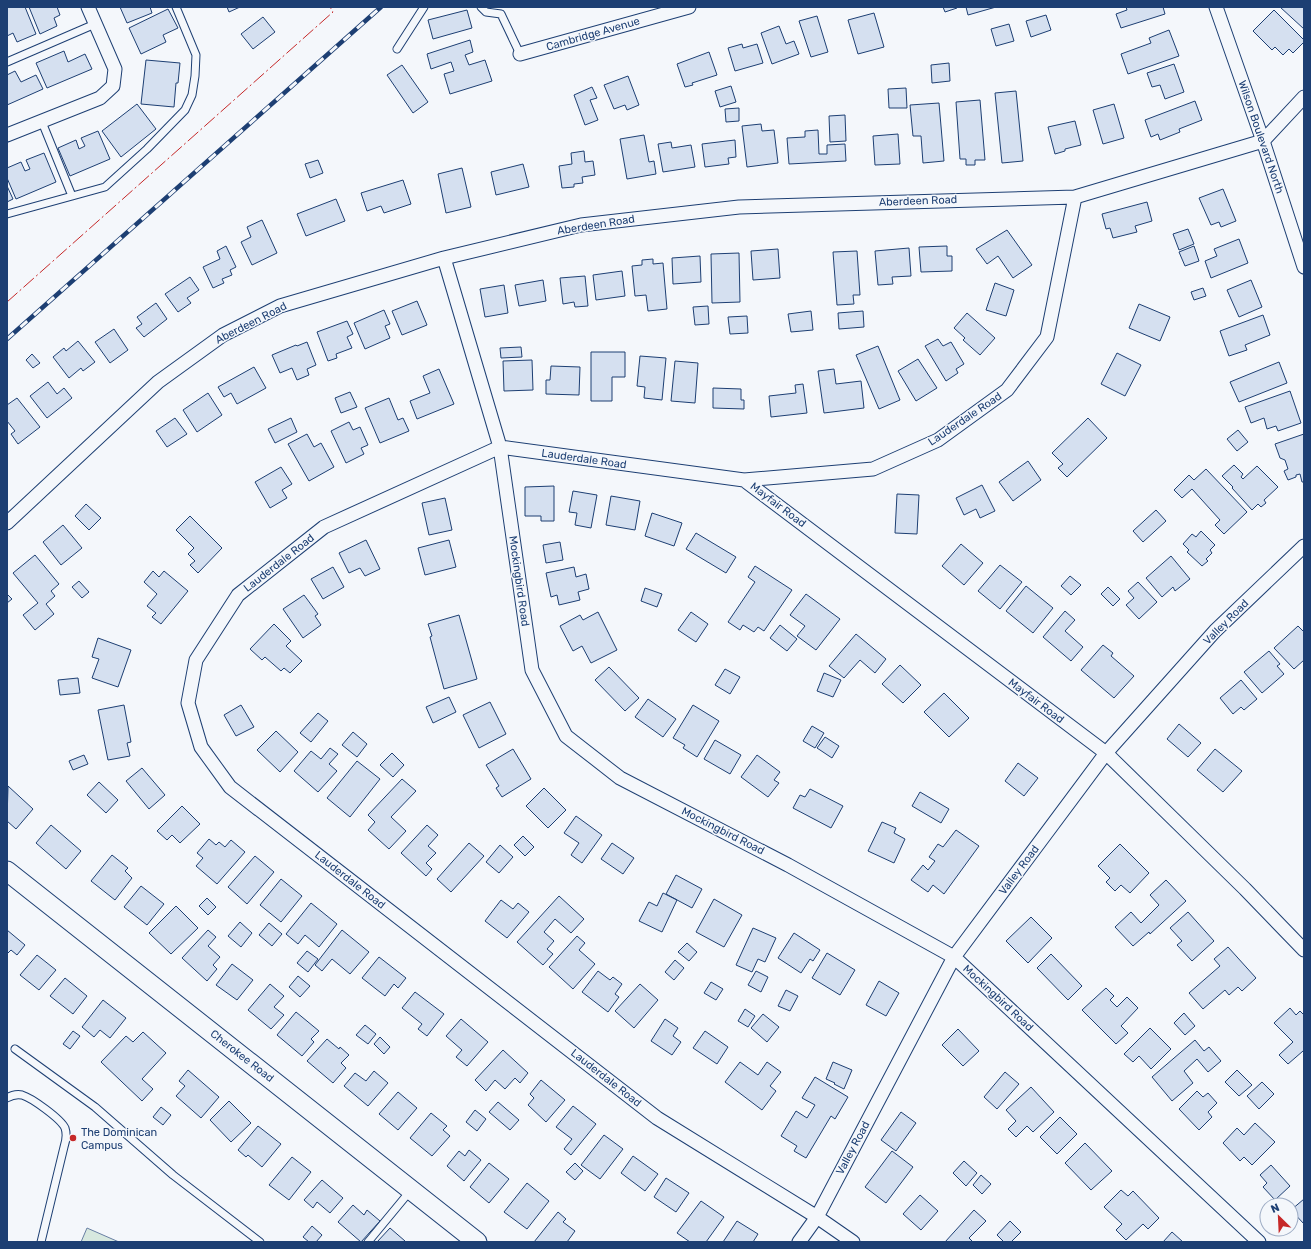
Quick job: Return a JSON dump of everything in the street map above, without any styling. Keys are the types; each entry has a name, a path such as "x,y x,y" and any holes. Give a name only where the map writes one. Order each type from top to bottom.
{"street":[{"path":"7,136 100,98 113,86 115,69 88,7"},
{"name":"Cambridge Avenue","path":"520,54 690,7"},
{"name":"Wilson Boulevard North","path":"1216,7 1263,141 1304,267"},
{"path":"1263,141 1304,96"},
{"name":"Aberdeen Road","path":"7,523 158,382 223,335 280,306 444,258 581,225 739,207 1075,197 1263,141"},
{"name":"Lauderdale Road","path":"853,1242 816,1217 657,1118 230,787 201,747 188,703 196,660 238,595 324,527 500,447 744,480 873,469 938,440 1007,390 1047,336 1075,197"},
{"name":"Mockingbird Road","path":"444,258 500,447 532,670 566,736 620,778 788,865 954,957 1259,1242"},
{"name":"Mayfair Road","path":"744,480 1106,753 1245,889 1304,950"},
{"name":"Valley Road","path":"799,1242 816,1217 954,957 1106,753 1215,631 1304,546"},
{"name":"Cherokee Road","path":"7,871 477,1242"}],"lane":[{"path":"7,214 105,187 147,149 185,110 192,95 196,55 176,7"},
{"path":"397,49 424,7"},
{"path":"481,7 486,12 501,14 520,54"},
{"path":"7,62 95,24"},
{"path":"42,122 72,196"},
{"path":"15,1049 95,1106 173,1176 260,1242"},
{"path":"7,1098 16,1095 28,1097 55,1116 62,1123 65,1129 65,1142 41,1242"},
{"path":"368,1242 411,1190"}],"shaded area":[{"path":"87,1228 119,1242 81,1242"}],"building":[{"path":"7,7 25,7 36,34 17,42 13,33 7,36"},
{"path":"29,7 57,7 60,15 54,18 57,26 40,34"},
{"path":"120,7 150,7 152,13 127,23"},
{"path":"227,7 240,7 229,12"},
{"path":"943,7 957,7 957,8 945,12"},
{"path":"966,7 996,7 968,15"},
{"path":"1126,7 1163,7 1165,14 1121,28 1116,14 1127,10"},
{"path":"1280,7 1304,7 1304,29"},
{"path":"168,9 178,28 163,35 166,42 141,54 129,28"},
{"path":"467,10 472,28 433,39 428,20"},
{"path":"1274,10 1304,40 1304,42 1293,53 1289,49 1283,55 1275,47 1272,50 1253,31"},
{"path":"874,13 884,47 858,54 848,20"},
{"path":"1046,15 1051,30 1031,37 1026,21"},
{"path":"817,16 828,52 811,57 799,21"},
{"path":"263,17 275,32 253,49 241,34"},
{"path":"1009,24 1014,41 996,46 991,29"},
{"path":"779,26 786,44 794,41 799,54 772,64 761,33"},
{"path":"1169,30 1179,56 1128,74 1121,54 1151,43 1149,38"},
{"path":"470,40 473,52 465,55 469,65 485,60 492,81 450,94 444,74 454,71 451,62 431,69 427,54"},
{"path":"742,44 743,48 757,44 763,63 735,71 728,48"},
{"path":"64,51 68,62 85,54 92,69 47,88 36,63"},
{"path":"709,52 717,75 692,83 693,85 685,87 677,64"},
{"path":"146,60 180,63 178,83 176,83 174,107 141,104"},
{"path":"949,63 950,81 932,83 931,65"},
{"path":"1174,64 1184,92 1165,99 1160,85 1152,87 1147,73"},
{"path":"402,65 428,102 413,113 387,75"},
{"path":"15,71 21,82 36,75 43,89 7,105 7,75"},
{"path":"628,76 639,105 627,110 625,105 614,109 604,85"},
{"path":"731,86 736,102 720,107 715,91"},
{"path":"592,87 597,98 590,100 598,120 585,125 574,95"},
{"path":"906,88 907,108 889,108 888,89"},
{"path":"1016,91 1023,161 1002,163 995,93"},
{"path":"980,100 985,160 975,160 975,165 966,165 966,159 960,159 956,102"},
{"path":"1195,101 1202,120 1179,129 1180,132 1160,140 1158,134 1151,137 1145,120"},
{"path":"939,103 944,161 923,163 921,136 913,136 910,105"},
{"path":"137,104 156,129 121,157 102,131"},
{"path":"1114,104 1124,138 1103,144 1093,110"},
{"path":"739,108 739,121 726,122 725,109"},
{"path":"845,115 846,141 830,142 829,116"},
{"path":"1075,121 1081,145 1065,149 1065,151 1055,154 1048,127"},
{"path":"761,124 762,131 774,130 778,163 747,167 742,126"},
{"path":"818,130 819,154 827,154 827,145 845,144 846,161 789,164 787,138 805,137 805,131"},
{"path":"98,131 110,159 70,176 58,148 76,140 79,149 85,146 81,138"},
{"path":"898,134 900,164 875,165 873,136"},
{"path":"644,135 649,162 654,161 656,174 627,179 620,139"},
{"path":"735,140 736,157 728,158 729,164 705,167 702,144"},
{"path":"671,142 672,148 691,145 695,167 663,172 658,144"},
{"path":"584,151 585,162 593,161 595,175 582,177 583,183 574,184 574,187 562,188 559,166 572,164 571,153"},
{"path":"44,153 56,182 16,199 7,178 7,168 21,162 25,171 30,169 26,160"},
{"path":"318,160 323,173 310,178 305,164"},
{"path":"523,164 529,187 496,195 491,172"},
{"path":"462,168 471,207 446,213 438,174"},
{"path":"403,180 411,204 384,213 381,206 367,211 361,193"},
{"path":"7,186 13,199 7,202"},
{"path":"1223,189 1236,221 1221,227 1219,222 1211,225 1199,198"},
{"path":"336,199 345,221 306,236 297,214"},
{"path":"1147,202 1152,221 1135,226 1137,232 1113,238 1110,228 1106,229 1102,214"},
{"path":"262,220 277,253 252,265 241,242 251,237 247,227"},
{"path":"1188,229 1194,244 1179,250 1173,234"},
{"path":"1007,230 1032,265 1013,278 998,256 987,264 976,249"},
{"path":"1239,239 1248,263 1211,278 1205,261 1217,256 1214,249"},
{"path":"226,246 236,267 230,270 232,275 222,279 224,283 213,288 203,267 220,259 217,251"},
{"path":"947,246 947,256 952,256 952,271 921,272 919,247"},
{"path":"1194,246 1199,261 1185,266 1179,252"},
{"path":"909,248 911,276 892,277 893,284 878,285 875,251"},
{"path":"778,249 780,278 753,280 751,251"},
{"path":"857,251 860,295 853,295 854,304 837,305 833,252"},
{"path":"739,253 740,302 712,303 711,254"},
{"path":"700,256 701,282 673,284 672,258"},
{"path":"653,259 653,264 663,263 667,309 648,311 646,295 635,296 632,266 642,265 642,260"},
{"path":"622,271 625,296 596,300 593,275"},
{"path":"585,276 588,306 575,307 574,302 563,304 560,278"},
{"path":"190,277 199,290 187,298 191,303 178,312 165,294"},
{"path":"543,280 546,301 519,306 515,285"},
{"path":"1251,280 1262,307 1239,317 1227,290"},
{"path":"995,283 1014,290 1006,316 986,310"},
{"path":"504,285 508,313 485,317 480,289"},
{"path":"1203,288 1206,296 1194,300 1191,292"},
{"path":"417,301 427,325 402,335 392,311"},
{"path":"156,303 167,319 144,337 136,328 142,324 137,317"},
{"path":"1139,304 1170,317 1160,341 1129,328"},
{"path":"708,306 709,324 695,325 693,307"},
{"path":"384,310 390,324 385,326 390,338 365,349 354,323"},
{"path":"811,311 813,330 791,332 788,314"},
{"path":"863,311 864,327 839,329 838,313"},
{"path":"967,313 995,338 980,355 963,340 965,338 954,328"},
{"path":"1263,315 1270,335 1245,345 1247,350 1229,356 1220,331"},
{"path":"747,316 748,333 730,334 728,317"},
{"path":"347,321 353,334 347,337 352,348 336,354 337,358 328,361 317,332"},
{"path":"114,329 128,350 110,363 95,342"},
{"path":"938,339 943,346 951,342 964,364 956,369 958,373 946,381 925,346"},
{"path":"78,341 95,362 83,371 81,368 69,378 53,357 64,348 66,351"},
{"path":"307,342 316,365 307,369 309,375 297,380 292,368 280,373 272,355"},
{"path":"878,346 900,400 879,409 856,355"},
{"path":"521,347 522,357 501,358 500,348"},
{"path":"591,352 625,352 625,377 612,377 612,401 591,401"},
{"path":"1117,353 1141,365 1125,396 1101,384"},
{"path":"32,354 40,363 33,368 26,360"},
{"path":"640,356 666,358 662,400 644,398 645,387 637,386"},
{"path":"918,359 937,388 916,401 898,371"},
{"path":"532,360 533,390 504,391 503,361"},
{"path":"675,361 698,363 695,403 671,401"},
{"path":"1279,362 1287,383 1239,402 1230,382"},
{"path":"551,366 580,367 579,395 546,394 546,380 550,380"},
{"path":"254,367 266,388 237,404 231,393 224,397 218,387"},
{"path":"439,369 454,404 417,419 410,401 430,393 423,376"},
{"path":"834,369 836,384 861,381 864,408 824,413 818,371"},
{"path":"48,382 57,394 64,388 72,398 47,418 30,396"},
{"path":"803,384 807,413 771,417 769,396 796,393 795,385"},
{"path":"713,388 741,389 741,400 744,400 744,409 713,408"},
{"path":"1290,391 1301,423 1278,431 1276,426 1267,429 1264,418 1251,423 1245,407"},
{"path":"350,392 357,407 341,413 335,398"},
{"path":"208,393 222,415 197,432 183,410"},
{"path":"17,398 40,427 18,444 11,434 15,431 7,421 7,405"},
{"path":"389,398 398,420 403,418 409,431 380,443 365,408"},
{"path":"175,418 187,434 167,447 156,431"},
{"path":"291,418 297,432 275,443 268,429"},
{"path":"1088,418 1107,438 1067,477 1058,468 1063,464 1052,453"},
{"path":"349,422 353,430 360,427 368,445 361,448 364,454 346,463 331,431"},
{"path":"1238,430 1248,442 1237,451 1227,439"},
{"path":"307,434 314,447 321,443 334,467 309,481 288,444"},
{"path":"1304,434 1304,482 1302,482 1300,474 1288,480 1284,471 1288,469 1285,460 1280,458 1275,444"},
{"path":"1028,461 1041,480 1013,501 999,482"},
{"path":"1234,465 1243,474 1241,477 1243,479 1257,466 1278,487 1264,500 1266,503 1261,507 1258,504 1252,510 1222,476"},
{"path":"281,467 292,484 282,490 287,498 270,508 255,482"},
{"path":"1206,469 1247,512 1224,534 1215,525 1220,520 1192,489 1182,498 1174,490 1189,475 1194,480"},
{"path":"982,485 995,511 980,518 976,509 964,515 956,498"},
{"path":"554,486 554,521 541,521 541,516 525,516 525,487"},
{"path":"573,491 597,495 591,528 575,525 577,513 569,512"},
{"path":"897,494 919,495 917,534 895,533"},
{"path":"611,496 640,501 635,530 606,525"},
{"path":"445,498 452,530 429,535 422,503"},
{"path":"86,504 101,518 89,530 75,516"},
{"path":"1156,510 1166,521 1143,542 1133,531"},
{"path":"652,513 682,523 674,546 645,536"},
{"path":"190,516 222,548 198,573 190,565 195,561 188,554 194,548 176,530"},
{"path":"63,525 82,548 61,565 43,542"},
{"path":"1201,531 1215,545 1210,550 1212,553 1206,559 1208,561 1202,566 1187,552 1189,550 1183,544 1192,534 1196,537"},
{"path":"696,533 736,557 726,573 686,549"},
{"path":"366,540 380,569 365,576 360,568 349,573 339,553"},
{"path":"449,540 456,567 425,575 418,548"},
{"path":"560,542 563,560 546,563 543,545"},
{"path":"961,544 983,563 964,585 942,566"},
{"path":"35,555 59,584 51,591 55,596 46,604 54,614 35,630 23,615 38,603 13,573"},
{"path":"1171,556 1190,579 1175,591 1173,587 1162,597 1146,578"},
{"path":"1000,565 1022,582 1000,609 978,591"},
{"path":"755,566 792,590 764,631 758,627 754,632 743,625 740,630 728,622 755,582 748,577"},
{"path":"333,567 344,587 323,599 311,579"},
{"path":"574,567 576,577 586,574 589,589 578,592 580,600 559,605 557,595 551,597 546,573"},
{"path":"153,571 159,577 164,571 188,591 161,624 152,617 156,613 147,606 157,594 144,582"},
{"path":"1070,576 1081,585 1071,595 1061,586"},
{"path":"79,581 89,592 82,598 72,587"},
{"path":"1138,582 1157,602 1139,619 1126,605 1134,598 1128,591"},
{"path":"1026,586 1053,608 1033,633 1006,611"},
{"path":"1108,587 1120,599 1113,606 1101,594"},
{"path":"645,588 662,594 657,607 641,601"},
{"path":"7,594 12,599 7,603"},
{"path":"806,594 840,619 816,650 797,636 805,626 790,615"},
{"path":"304,595 318,614 315,616 321,625 303,638 283,609"},
{"path":"1065,611 1075,620 1065,631 1083,647 1071,661 1043,637"},
{"path":"598,612 617,650 591,663 582,646 573,651 560,626 580,615 583,620"},
{"path":"691,612 708,624 696,642 678,630"},
{"path":"459,615 477,679 444,689 428,624"},
{"path":"274,624 291,641 286,646 302,661 290,673 284,668 281,671 265,657 262,660 250,649"},
{"path":"780,625 797,639 787,651 770,638"},
{"path":"1298,626 1304,632 1304,660 1294,669 1274,648"},
{"path":"856,634 886,659 875,673 860,660 844,678 829,666"},
{"path":"98,638 131,650 118,687 92,678 99,659 92,657"},
{"path":"1103,645 1113,653 1111,656 1134,676 1114,698 1081,670"},
{"path":"1269,651 1280,664 1277,666 1284,674 1262,693 1244,672"},
{"path":"900,665 921,685 903,703 882,684"},
{"path":"609,667 639,698 625,711 595,680"},
{"path":"725,669 740,677 730,694 715,685"},
{"path":"824,673 841,680 833,697 817,691"},
{"path":"78,678 80,693 60,695 58,680"},
{"path":"1241,680 1257,699 1244,710 1241,707 1233,714 1220,698"},
{"path":"944,693 969,718 949,737 924,712"},
{"path":"449,697 456,712 433,723 426,707"},
{"path":"648,699 676,719 663,737 635,717"},
{"path":"490,702 506,734 479,748 463,715"},
{"path":"124,705 131,742 127,743 130,756 108,760 98,710"},
{"path":"241,705 254,727 236,736 224,715"},
{"path":"693,705 719,721 697,757 683,748 685,745 673,738"},
{"path":"318,713 328,721 311,742 300,733"},
{"path":"1179,724 1201,743 1188,757 1167,739"},
{"path":"812,726 824,733 815,748 803,741"},
{"path":"276,731 298,752 280,772 257,750"},
{"path":"353,732 367,744 357,757 342,745"},
{"path":"825,737 839,746 832,758 817,748"},
{"path":"715,740 741,755 730,774 704,759"},
{"path":"330,748 338,754 329,764 337,771 318,792 294,771 311,751 321,759"},
{"path":"513,749 531,779 502,797 496,788 499,786 486,765"},
{"path":"1215,749 1242,771 1223,792 1197,770"},
{"path":"392,753 404,765 393,777 380,765"},
{"path":"84,755 88,764 73,770 69,761"},
{"path":"757,755 780,772 774,780 779,783 768,797 741,777"},
{"path":"357,761 380,779 350,817 327,798"},
{"path":"1018,763 1038,778 1024,796 1005,781"},
{"path":"142,768 165,795 149,809 126,781"},
{"path":"402,779 416,791 391,817 406,831 389,849 368,830 375,822 368,815"},
{"path":"99,782 118,800 106,813 87,795"},
{"path":"8,786 33,809 16,829 7,821"},
{"path":"544,788 566,810 548,828 526,806"},
{"path":"810,789 843,806 831,828 793,808 800,795 805,797"},
{"path":"920,792 949,809 941,823 912,806"},
{"path":"182,806 200,824 180,843 172,835 167,840 157,831"},
{"path":"576,816 602,835 582,863 571,855 579,843 564,833"},
{"path":"882,822 896,828 894,833 905,839 894,863 868,851"},
{"path":"51,825 81,851 66,869 36,843"},
{"path":"427,825 438,835 428,846 436,853 426,863 432,869 426,876 401,853"},
{"path":"956,830 979,846 944,894 933,885 928,892 911,880 923,865 928,870 935,861 929,857 938,844 943,847"},
{"path":"523,836 534,847 525,856 514,845"},
{"path":"209,839 216,845 219,842 225,847 231,840 245,852 217,884 196,866 203,858 197,853"},
{"path":"469,843 484,856 451,892 437,879"},
{"path":"612,843 634,858 623,874 601,859"},
{"path":"1120,844 1149,873 1130,893 1121,885 1115,891 1106,882 1110,878 1098,866"},
{"path":"500,845 513,857 499,873 486,862"},
{"path":"112,855 128,868 125,871 132,878 115,900 91,881"},
{"path":"255,856 274,872 247,904 228,887"},
{"path":"676,875 702,889 692,908 666,894"},
{"path":"281,879 302,896 281,922 260,905"},
{"path":"1166,880 1186,901 1150,934 1149,932 1133,946 1115,927 1131,912 1141,923 1159,905 1150,895"},
{"path":"141,886 164,904 147,925 124,907"},
{"path":"663,893 677,900 662,932 639,921 649,902 657,906"},
{"path":"559,896 584,919 571,933 555,919 544,932 554,941 547,949 553,954 543,965 517,942"},
{"path":"207,898 216,907 208,915 199,906"},
{"path":"714,899 742,915 724,947 696,932"},
{"path":"501,900 513,909 518,903 529,912 507,938 485,921"},
{"path":"311,903 337,924 319,947 305,935 298,944 286,934"},
{"path":"176,906 198,928 171,954 149,933"},
{"path":"1188,912 1214,941 1192,961 1177,945 1182,941 1170,928"},
{"path":"1031,917 1052,938 1028,963 1006,941"},
{"path":"240,922 252,933 241,947 228,936"},
{"path":"269,923 282,934 272,946 259,935"},
{"path":"753,928 776,938 765,962 758,959 752,972 736,965"},
{"path":"7,930 25,945 17,955 11,950 7,954"},
{"path":"208,930 216,937 208,946 220,957 213,965 217,969 207,981 182,958"},
{"path":"342,930 369,952 350,974 332,959 322,971 315,965"},
{"path":"794,933 820,950 813,961 810,959 801,973 778,958"},
{"path":"577,936 585,943 579,950 595,964 573,989 549,967"},
{"path":"687,943 697,952 689,961 678,952"},
{"path":"1228,947 1256,978 1242,991 1238,987 1229,995 1225,990 1203,1009 1189,993 1220,966 1214,959"},
{"path":"307,951 318,959 308,972 297,963"},
{"path":"827,953 855,970 840,995 812,978"},
{"path":"1051,954 1082,986 1068,1000 1037,968"},
{"path":"37,955 56,970 39,990 20,975"},
{"path":"379,957 406,978 398,988 394,984 385,996 362,978"},
{"path":"675,960 684,968 674,980 665,972"},
{"path":"232,964 253,980 237,1000 216,985"},
{"path":"598,971 610,980 613,977 622,984 615,994 619,997 608,1012 582,992"},
{"path":"756,971 768,977 761,992 748,985"},
{"path":"298,976 310,986 300,997 289,987"},
{"path":"65,978 87,996 73,1014 50,996"},
{"path":"879,981 899,993 886,1016 866,1005"},
{"path":"711,982 723,989 716,1000 704,993"},
{"path":"270,984 284,996 274,1007 284,1015 271,1029 248,1010"},
{"path":"640,984 658,1000 634,1028 615,1011"},
{"path":"1106,988 1114,996 1110,1000 1117,1007 1127,997 1138,1008 1121,1026 1128,1033 1116,1044 1082,1010"},
{"path":"786,990 798,996 790,1011 778,1006"},
{"path":"415,992 444,1014 427,1036 418,1029 422,1024 402,1008"},
{"path":"103,1000 126,1018 110,1038 100,1030 94,1037 82,1027"},
{"path":"1290,1008 1296,1015 1300,1011 1304,1015 1304,1052 1303,1051 1288,1064 1279,1055 1293,1042 1274,1023"},
{"path":"745,1009 755,1016 748,1027 738,1021"},
{"path":"296,1012 319,1031 311,1039 314,1042 302,1056 277,1035"},
{"path":"1184,1013 1195,1026 1185,1035 1174,1023"},
{"path":"763,1014 779,1027 767,1042 751,1028"},
{"path":"461,1019 488,1042 467,1066 456,1057 462,1050 446,1036"},
{"path":"665,1019 678,1028 673,1036 681,1042 672,1055 651,1041"},
{"path":"365,1025 376,1034 368,1044 356,1035"},
{"path":"1150,1028 1171,1049 1151,1069 1139,1056 1133,1062 1124,1054"},
{"path":"958,1029 979,1051 963,1066 942,1045"},
{"path":"73,1031 80,1036 70,1049 63,1044"},
{"path":"705,1031 728,1047 717,1064 693,1048"},
{"path":"143,1032 166,1053 142,1079 153,1089 142,1101 101,1062 126,1036 133,1042"},
{"path":"380,1037 390,1047 384,1054 374,1044"},
{"path":"327,1039 349,1055 341,1063 346,1068 333,1083 307,1061"},
{"path":"1195,1040 1204,1051 1209,1047 1221,1061 1208,1072 1197,1059 1184,1071 1193,1083 1172,1101 1152,1077"},
{"path":"503,1050 528,1073 520,1083 515,1078 505,1089 495,1080 486,1091 475,1080"},
{"path":"740,1062 758,1075 767,1062 781,1072 770,1086 776,1091 762,1110 725,1082"},
{"path":"833,1062 852,1070 844,1089 826,1079"},
{"path":"188,1070 219,1097 201,1118 176,1096 185,1086 179,1081"},
{"path":"1237,1070 1252,1085 1239,1096 1225,1082"},
{"path":"374,1071 388,1083 368,1106 344,1086 355,1073 366,1081"},
{"path":"1005,1072 1019,1084 997,1109 984,1097"},
{"path":"815,1077 848,1097 835,1119 831,1116 806,1158 794,1151 797,1146 781,1136 796,1111 807,1118 815,1105 802,1098"},
{"path":"541,1080 565,1100 546,1122 528,1105 534,1098 530,1094"},
{"path":"1262,1082 1274,1094 1259,1109 1247,1096"},
{"path":"1031,1087 1054,1112 1033,1132 1027,1126 1016,1137 1008,1129 1016,1121 1006,1110"},
{"path":"1197,1091 1203,1097 1208,1093 1217,1103 1208,1112 1212,1117 1199,1130 1179,1109"},
{"path":"398,1092 417,1108 398,1130 379,1114"},
{"path":"229,1101 251,1123 231,1142 210,1120"},
{"path":"498,1102 519,1120 510,1130 489,1112"},
{"path":"573,1106 596,1124 571,1155 564,1149 572,1139 556,1127"},
{"path":"161,1107 171,1115 163,1125 153,1117"},
{"path":"475,1110 486,1119 477,1131 466,1122"},
{"path":"901,1112 916,1123 896,1151 881,1140"},
{"path":"431,1113 447,1126 443,1130 450,1136 432,1156 410,1138"},
{"path":"1060,1117 1077,1134 1057,1154 1040,1137"},
{"path":"1255,1123 1275,1142 1252,1165 1244,1157 1240,1161 1223,1143 1237,1128 1244,1135"},
{"path":"258,1126 281,1144 262,1167 248,1155 246,1157 238,1150"},
{"path":"604,1135 623,1149 600,1179 581,1165"},
{"path":"1085,1143 1112,1171 1091,1190 1065,1163"},
{"path":"469,1150 481,1160 464,1181 447,1166 459,1151 465,1156"},
{"path":"892,1151 913,1167 886,1203 865,1187"},
{"path":"633,1156 658,1174 645,1191 621,1173"},
{"path":"292,1157 311,1172 289,1200 269,1185"},
{"path":"964,1161 977,1173 966,1186 953,1173"},
{"path":"489,1163 509,1179 489,1203 470,1187"},
{"path":"575,1163 583,1171 575,1180 566,1172"},
{"path":"1271,1165 1290,1186 1278,1197 1272,1197 1263,1187 1267,1183 1260,1175"},
{"path":"981,1175 991,1184 982,1194 973,1185"},
{"path":"666,1178 689,1193 676,1212 654,1197"},
{"path":"322,1180 343,1198 330,1213 317,1202 313,1208 304,1200"},
{"path":"527,1183 549,1201 527,1229 504,1212"},
{"path":"1121,1190 1128,1196 1133,1191 1159,1218 1148,1229 1143,1224 1126,1240 1116,1230 1122,1224 1104,1207"},
{"path":"920,1195 938,1211 921,1230 903,1214"},
{"path":"1304,1199 1304,1224 1299,1219 1299,1203"},
{"path":"701,1201 724,1217 706,1242 690,1242 677,1233"},
{"path":"353,1205 364,1215 367,1210 380,1221 361,1242 338,1222"},
{"path":"974,1210 986,1221 969,1238 973,1242 945,1242"},
{"path":"558,1212 566,1219 563,1222 575,1231 567,1242 534,1242"},
{"path":"737,1221 758,1234 753,1242 723,1242"},
{"path":"1010,1221 1021,1232 1011,1242 1004,1242 997,1235"},
{"path":"312,1226 322,1235 316,1242 309,1242 303,1237"},
{"path":"390,1228 405,1241 405,1242 377,1242"},
{"path":"1172,1232 1183,1242 1163,1242"}],"railway":[{"path":"7,339 381,7"}],"power":[{"path":"7,302 333,12 330,7"}],"place":[{"name":"The Dominican Campus","path":"73,1138"}]}
